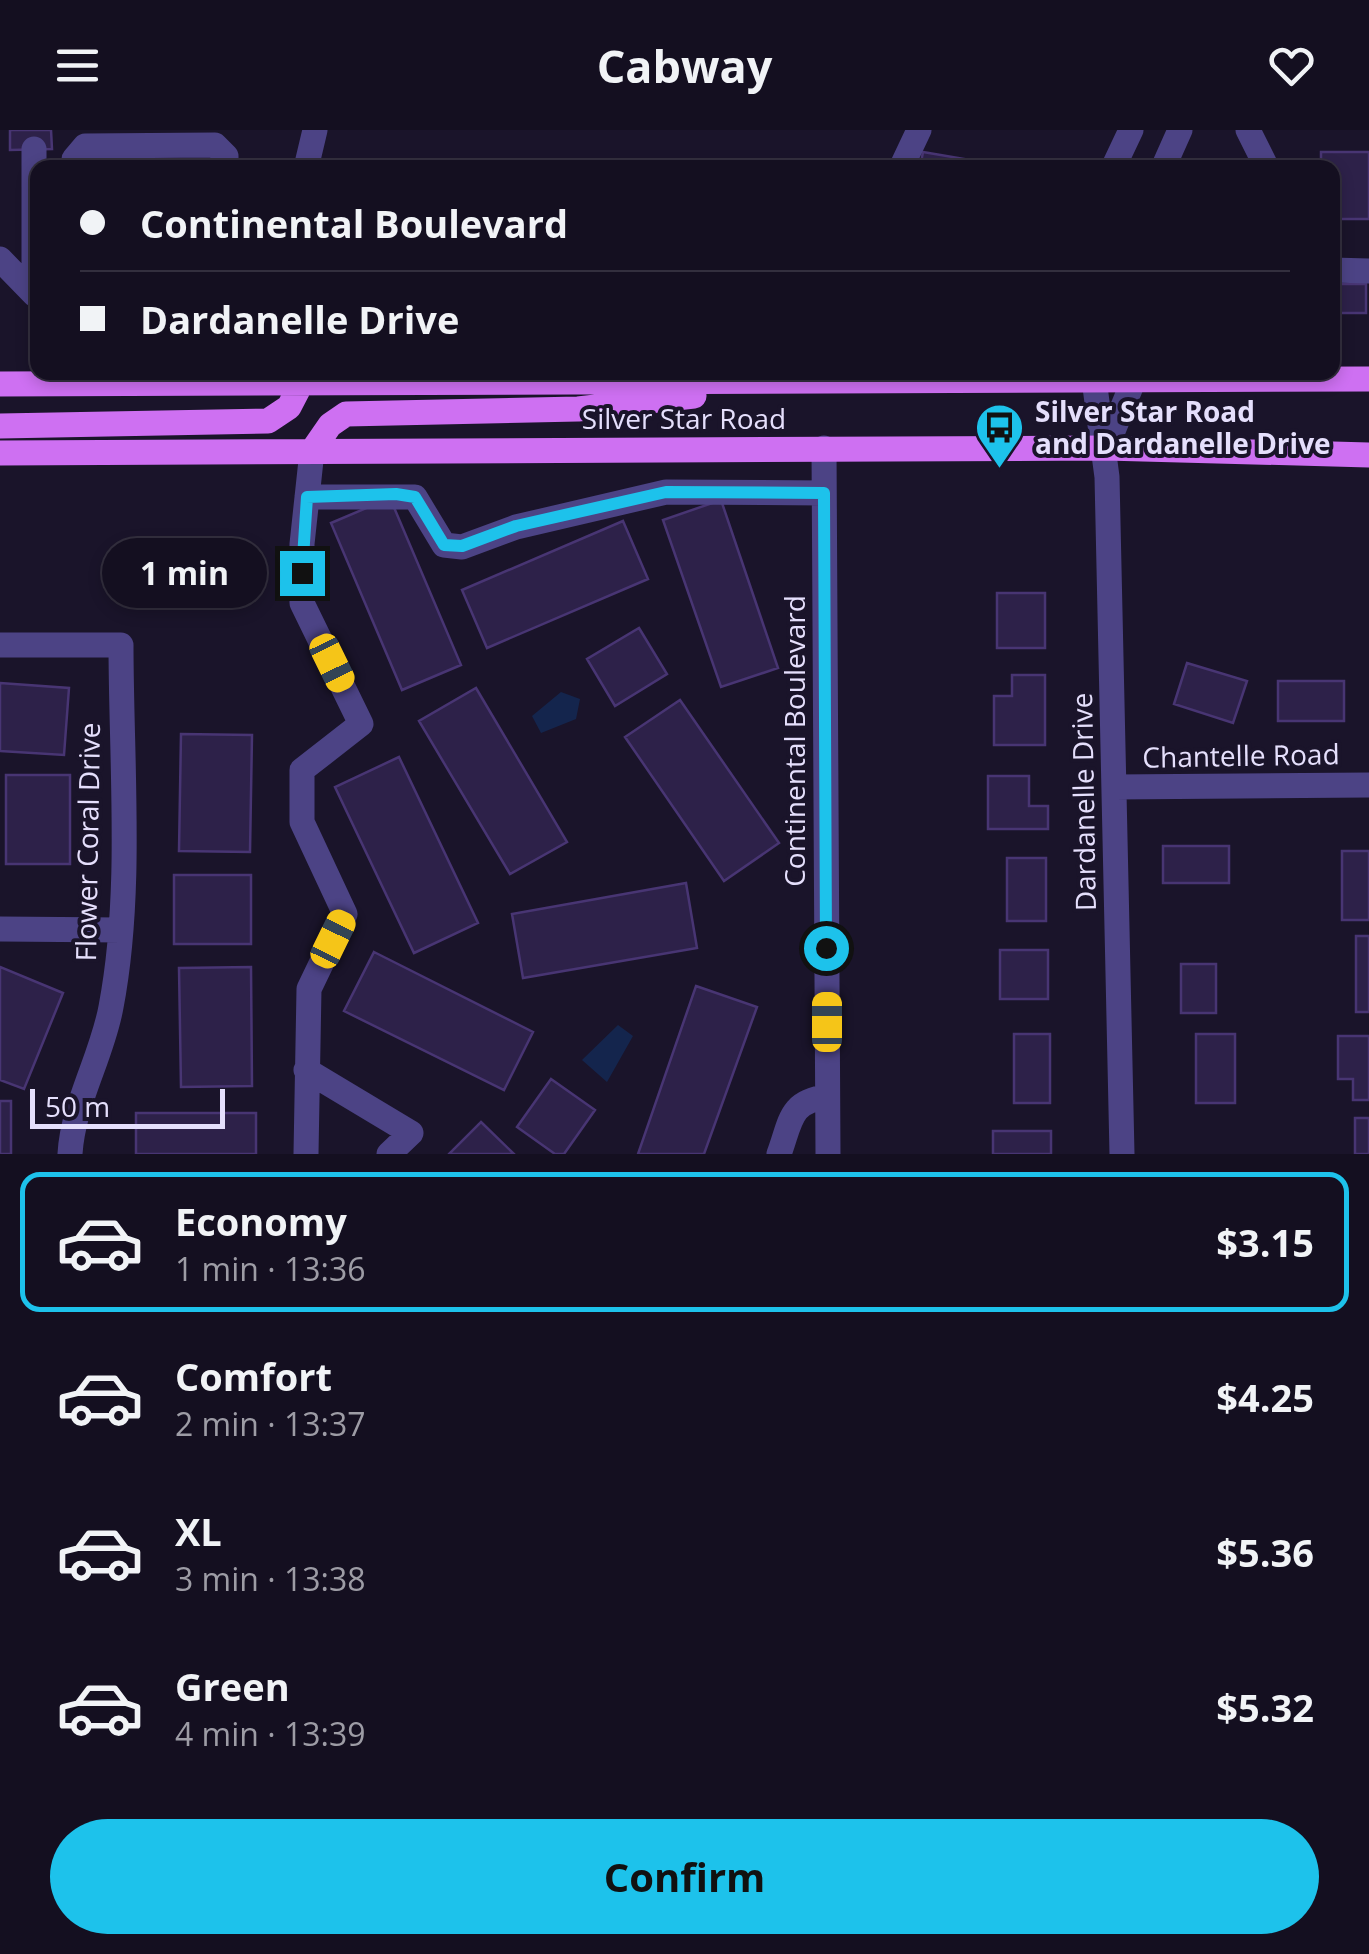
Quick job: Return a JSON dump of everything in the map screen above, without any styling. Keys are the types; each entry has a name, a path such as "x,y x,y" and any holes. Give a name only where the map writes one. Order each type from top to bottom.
{"main road":[{"name":"Silver Star Road","path":"1340,379 1369,379"},
{"name":"Silver Star Road","path":"0,384 173,380"},
{"path":"0,426 268,422 290,407 301,380"},
{"name":"Silver Star Road","path":"737,380 836,380"},
{"path":"312,451 330,425 346,414 578,409 818,382"},
{"name":"Silver Star Road","path":"0,453 1106,448 1369,454"}],"street":[{"path":"308,160 315,130"},
{"path":"905,160 919,130"},
{"path":"1117,160 1131,130"},
{"path":"1167,160 1180,130"},
{"path":"1248,130 1263,160"},
{"path":"74,160 86,146 175,156 215,145 226,160"},
{"path":"34,150 34,160"},
{"path":"0,260 30,288"},
{"path":"1340,270 1369,272"},
{"path":"0,294 30,294"},
{"name":"Dardanelle Drive","path":"1094,380 1106,448 1122,1154"},
{"name":"Dardanelle Drive","path":"1106,448 1135,380"},
{"name":"Continental Boulevard","path":"824,448 828,1154"},
{"path":"306,1154 308,989 345,914 302,822 302,770 361,724 302,602 312,451"},
{"path":"307,497 415,497 444,545 462,546 516,526 666,492 824,493"},
{"name":"Flower Coral Drive","path":"0,645 121,645 121,930 111,1009 72,1126 70,1154"},
{"name":"Chantelle Road","path":"1114,787 1369,785"},
{"path":"0,929 121,930"},
{"path":"306,1070 412,1133 389,1154"},
{"path":"780,1154 797,1106 828,1098"}],"water":[{"path":"561,692 580,699 576,719 541,733 532,716"},
{"path":"618,1025 633,1036 607,1082 582,1060"}],"building":[{"path":"10,130 51,130 52,149 10,150"},
{"path":"923,152 970,160 922,160"},
{"path":"1321,152 1369,152 1369,219 1340,219 1340,160 1321,160"},
{"path":"1340,284 1366,284 1366,313 1340,313"},
{"path":"390,498 461,665 402,690 331,523"},
{"path":"721,500 778,668 721,687 663,520"},
{"path":"623,521 648,579 487,648 462,590"},
{"path":"997,593 1045,593 1045,648 997,648"},
{"path":"639,628 667,674 615,706 587,659"},
{"path":"1187,663 1247,681 1233,723 1174,704"},
{"path":"1012,675 1045,675 1045,745 994,745 994,696 1012,696"},
{"path":"1278,681 1344,681 1344,721 1278,721"},
{"path":"0,683 69,688 64,755 0,751"},
{"path":"476,688 567,842 510,874 419,721"},
{"path":"680,700 779,843 724,881 625,737"},
{"path":"181,734 252,735 250,852 179,851"},
{"path":"399,757 478,923 414,953 335,787"},
{"path":"6,775 70,775 70,864 6,864"},
{"path":"988,776 1029,776 1029,806 1048,806 1048,829 988,829"},
{"path":"1163,846 1229,846 1229,883 1163,883"},
{"path":"1342,851 1369,851 1369,920 1342,920"},
{"path":"1007,858 1046,858 1046,921 1007,921"},
{"path":"174,875 251,875 251,944 174,944"},
{"path":"686,883 697,948 523,978 512,914"},
{"path":"1356,936 1369,936 1369,1012 1356,1012"},
{"path":"1000,950 1048,950 1048,999 1000,999"},
{"path":"374,952 533,1032 504,1090 344,1011"},
{"path":"1181,964 1216,964 1216,1013 1181,1013"},
{"path":"0,967 63,993 24,1089 0,1080"},
{"path":"251,967 252,1086 181,1087 179,968"},
{"path":"696,986 757,1007 704,1154 638,1154"},
{"path":"1014,1034 1050,1034 1050,1103 1014,1103"},
{"path":"1196,1034 1235,1034 1235,1103 1196,1103"},
{"path":"1338,1036 1369,1036 1369,1100 1353,1100 1353,1079 1338,1079"},
{"path":"551,1079 595,1110 564,1154 555,1154 517,1127"},
{"path":"0,1101 11,1101 11,1154 0,1154"},
{"path":"136,1113 256,1113 256,1154 136,1154"},
{"path":"1355,1118 1369,1118 1369,1154 1355,1154"},
{"path":"481,1122 514,1154 449,1154"},
{"path":"993,1131 1051,1131 1051,1154 993,1154"}],"place":[{"name":"Silver Star Road and Dardanelle Drive","path":"1000,470"}],"route":[{"path":"302,573 307,497 415,497 444,545 462,546 516,526 666,492 824,493 826,948"}]}
